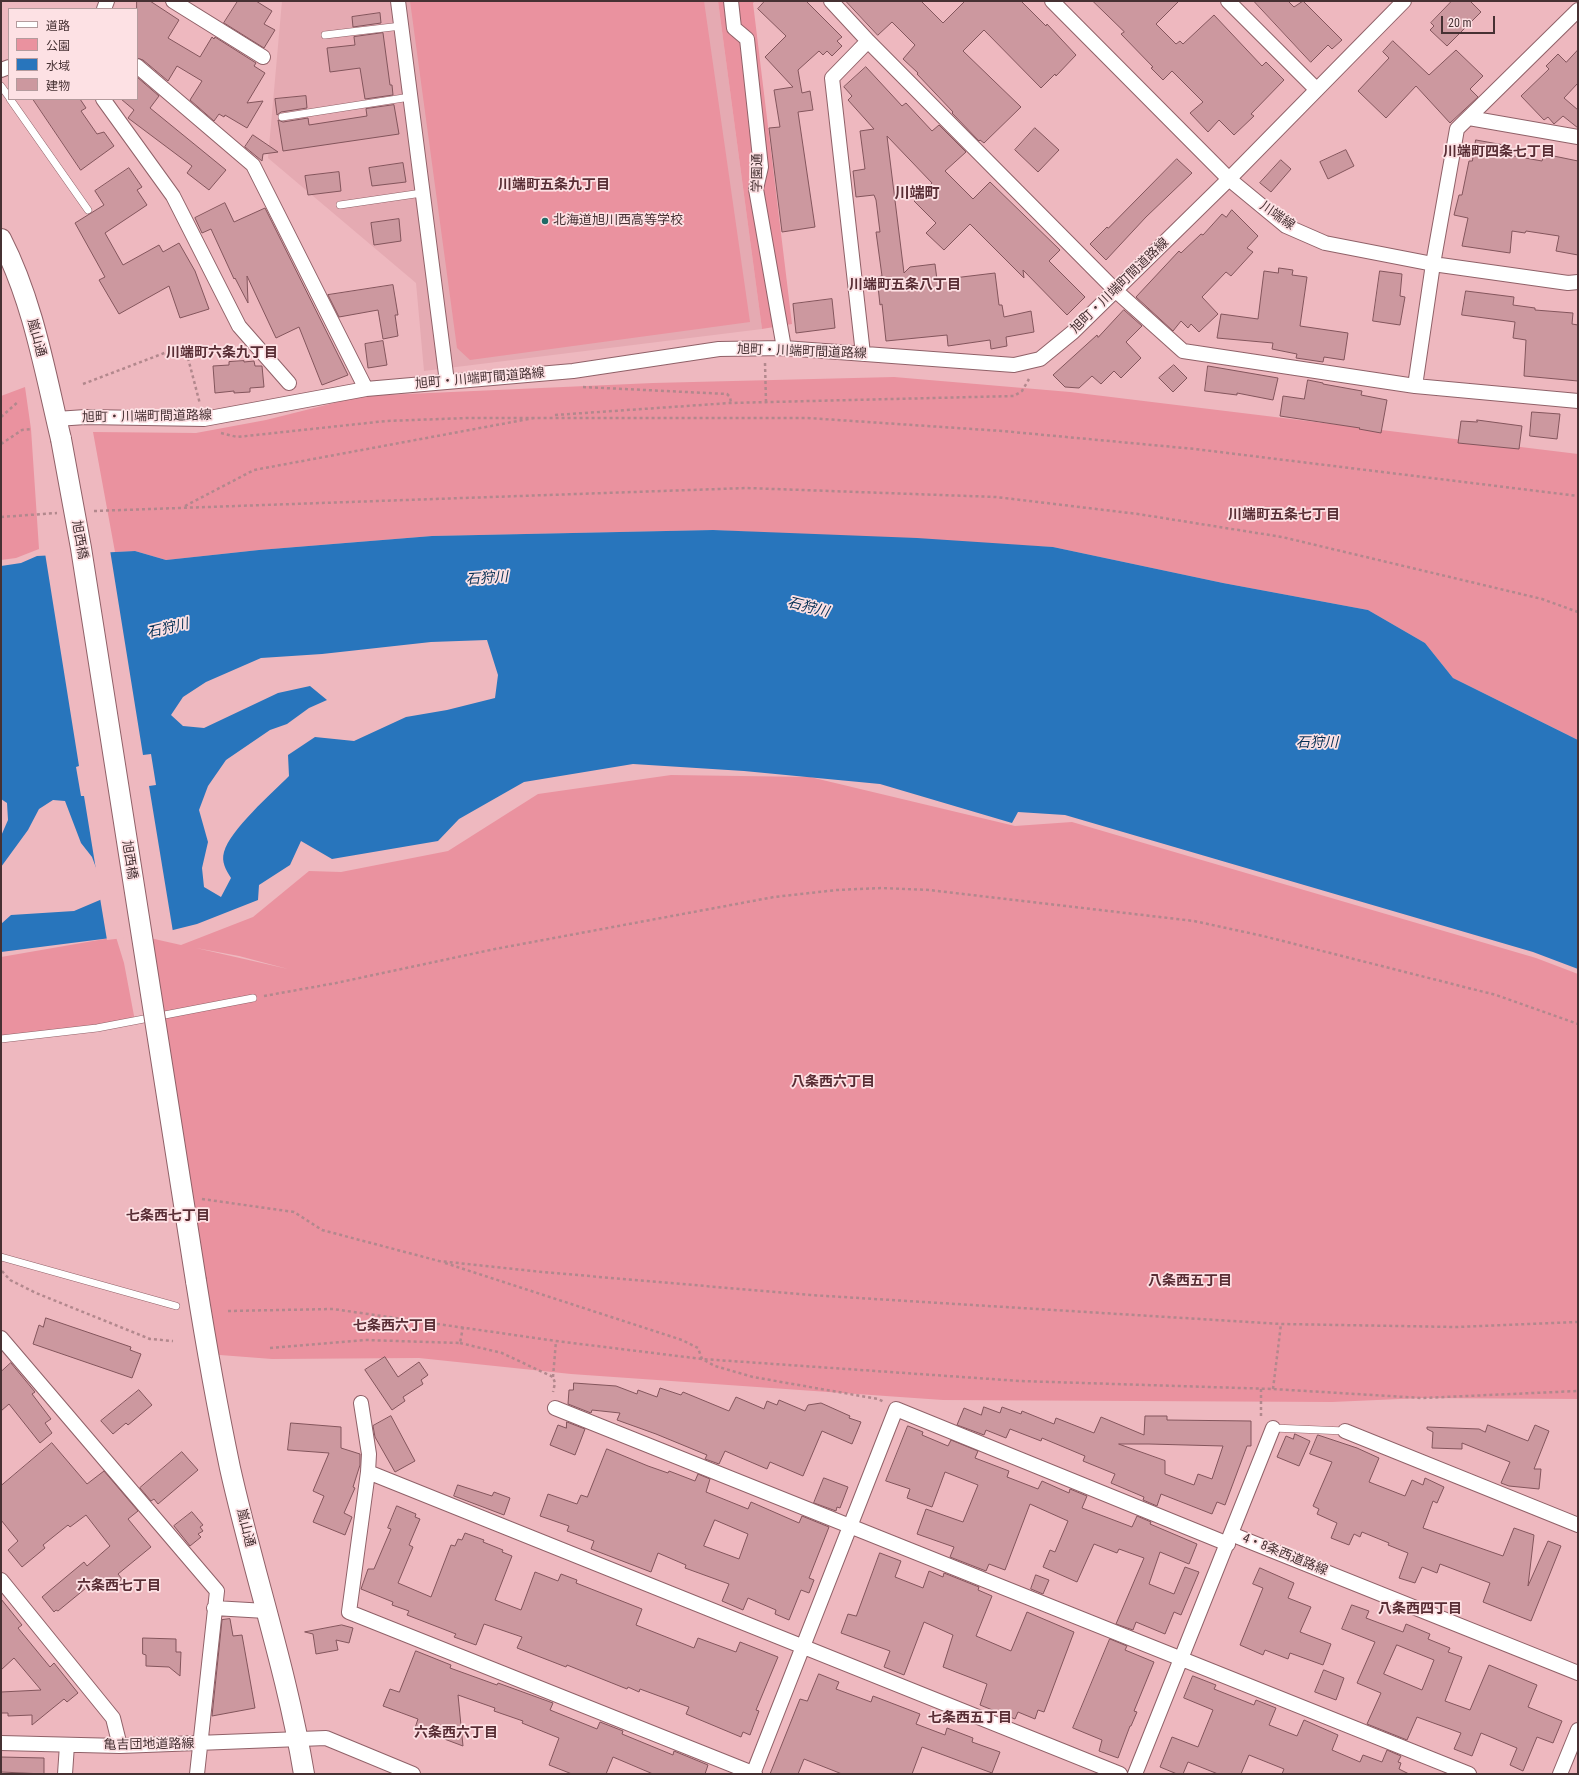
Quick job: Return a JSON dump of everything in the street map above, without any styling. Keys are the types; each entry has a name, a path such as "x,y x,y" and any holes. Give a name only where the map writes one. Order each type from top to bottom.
{"street":[{"path":"173,1 263,57"},
{"path":"398,1 447,382"},
{"name":"学園通","path":"731,1 734,28 746,39 761,167 756,189 784,348"},
{"path":"831,1 868,41 1115,290 1183,351 1415,386 1578,401"},
{"name":"川端線","path":"1052,1 1229,179 1286,226 1325,243 1433,264 1568,283 1578,282"},
{"path":"1229,1 1316,89"},
{"name":"旭町・川端町間道路線","path":"56,419 86,417 204,418 366,389 573,371 719,349 784,348 1014,365 1040,359 1073,332 1229,179 1404,1"},
{"path":"1415,386 1433,264 1457,130 1578,10"},
{"path":"863,354 832,78 868,41"},
{"path":"138,67 253,165 366,389"},
{"path":"104,100 173,196 239,326 289,383"},
{"path":"1469,118 1578,138"},
{"name":"嵐山通","path":"1,239 14,265 38,338 61,439"},
{"name":"旭西橋","path":"61,439 81,548 196,1281"},
{"name":"嵐山通","path":"196,1281 230,1469 298,1738 304,1774"},
{"path":"2,1338 217,1591 197,1774"},
{"path":"361,1403 369,1454 368,1472 349,1612 754,1774 896,1409 1229,1539 1273,1428"},
{"path":"555,1408 1470,1774"},
{"path":"1345,1431 1578,1525"},
{"path":"368,1472 1120,1774"},
{"name":"4・8条西道路線","path":"1135,1774 1229,1539 1578,1673"},
{"path":"1,1580 113,1718 120,1746"},
{"path":"214,1608 266,1611"},
{"path":"1560,1774 1578,1730"},
{"name":"亀吉団地道路線","path":"1,1742 120,1746 326,1738 413,1774"},
{"path":"65,1774 67,1745"}],"lane":[{"path":"326,35 401,26"},
{"path":"1,86 8,95"},
{"path":"282,117 410,97"},
{"path":"11,100 88,210"},
{"path":"340,205 422,193"},
{"path":"1,1039 97,1028 253,998"},
{"path":"1,1257 176,1306"},
{"path":"1273,1428 1345,1431"}],"path":[{"path":"83,384 167,352 179,350 188,358 204,418 221,433 237,437 386,421 542,417 808,418 1002,431 1195,449 1578,496"},
{"path":"184,507 254,470 542,417 731,403 1014,396 1022,390 1040,359"},
{"path":"765,367 766,402"},
{"path":"580,387 727,394 730,397 731,403"},
{"path":"1,417 18,401"},
{"path":"1,444 22,430 31,429"},
{"path":"90,511 747,488 996,497 1138,514 1282,537 1542,599 1578,612"},
{"path":"1,517 58,512"},
{"path":"253,998 336,983 495,949 774,897 837,890 881,888 930,890 1194,921 1263,936 1496,995 1578,1024"},
{"path":"202,1199 294,1212 322,1230 439,1261 682,1340 698,1348 702,1359 715,1366 753,1377 878,1399 896,1409"},
{"path":"439,1261 542,1272 810,1295 1282,1324 1456,1327 1578,1322"},
{"path":"1,1270 10,1280 36,1293 150,1339 173,1341"},
{"path":"228,1311 333,1309 463,1327 556,1342 702,1359 1020,1381 1273,1389 1422,1398 1578,1391"},
{"path":"1273,1389 1282,1324"},
{"path":"460,1343 463,1327"},
{"path":"270,1348 365,1340 460,1343 502,1353 554,1378"},
{"path":"555,1408 551,1397 554,1388 556,1342"},
{"path":"1261,1389 1261,1420"}],"shaded area":[{"name":"北海道旭川西高等学校","path":"282,1 718,1 762,329 424,371 416,283 268,158"}],"green space":[{"name":"北海道旭川西高等学校","path":"410,1 704,1 750,322 470,360 457,348"},
{"path":"718,1 755,1 753,3 792,324 762,329"},
{"path":"894,377 1070,392 1578,454 1578,740 1453,678 1425,643 1368,610 1223,583 1053,547 713,530 432,536 259,550 166,560 135,551 115,552 93,432 196,433 266,420 362,396 653,383"},
{"path":"25,387 31,429 39,549 16,558 1,560 1,396"},
{"path":"671,775 810,777 1015,826 1072,822 1536,958 1578,974 1578,1399 1422,1398 1332,1402 943,1400 571,1374 419,1358 272,1359 207,1354 141,936 181,945 253,917 309,871 341,872 448,851 538,794","holes":["196,948 239,956 288,969"]},
{"path":"116,937 124,963 135,1021 1,1039 1,957"}],"water":[{"name":"石狩川","path":"713,530 917,538 1053,547 1223,583 1368,610 1425,643 1453,678 1578,740 1578,969 1533,952 1065,815 1018,812 1012,823 880,784 744,771 633,764 524,782 459,819 438,841 332,859 301,841 290,865 259,885 258,900 197,924 173,930 1,952 1,924 11,915 74,911 107,897 92,857 81,843 65,801 53,800 39,809 28,830 1,867 1,836 8,820 7,803 1,799 1,566 21,563 37,556 135,551 166,560 259,550 432,536","holes":["487,640 498,675 495,698 447,710 406,717 354,741 315,737 288,755 289,776 252,812 234,833 228,843 223,859 231,878 221,897 204,887 202,868 208,842 199,810 208,786 226,760 270,730 287,724 309,708 327,700 310,686 278,693 204,728 183,726 171,715 183,697 206,682 261,658 322,654 431,642"]}],"pier":[{"path":"110,550 143,755 151,754 156,785 149,786 173,932 107,940 100,898 104,896 97,876 84,796 81,796 76,767 79,766 45,553"}],"building":[{"path":"137,1 150,1 179,20 168,38 200,57 212,37 214,39 215,37 256,63 254,66 265,73 247,103 263,101 247,128 225,115 224,117 219,114 214,121 190,100 202,81 177,66 168,81 143,60 138,58"},
{"path":"238,1 256,1 272,11 264,24 275,30 264,48 224,23"},
{"path":"765,1 806,1 842,37 837,41 842,46 832,56 827,51 823,55 819,51 798,70 802,93 810,91 813,110 798,112 815,227 782,232 769,128 780,127 774,90 793,87 765,57 786,36 758,9"},
{"path":"846,1 921,1 943,23 965,1 1021,1 1046,26 1047,24 1076,55 1056,76 1055,74 1041,88 984,30 963,51 1021,107 984,143 980,140 979,141 952,113 953,112 917,74 918,73 903,59 915,45 892,22 878,35"},
{"path":"1093,1 1179,1 1156,24 1176,44 1180,41 1183,44 1214,15 1262,66 1266,62 1284,80 1251,114 1254,116 1234,135 1219,120 1208,132 1190,113 1203,102 1172,71 1163,80 1151,68 1153,67 1121,34 1124,32"},
{"path":"1254,1 1288,1 1294,7 1303,1 1342,40 1332,49 1328,45 1311,62"},
{"path":"1452,1 1470,1 1481,12 1447,46 1430,30 1434,26 1431,23"},
{"path":"380,13 381,23 353,27 352,17"},
{"path":"383,33 390,85 392,85 393,95 365,99 360,68 330,72 327,48 355,45 354,37"},
{"path":"1393,41 1429,75 1456,50 1483,76 1470,89 1478,97 1450,123 1416,86 1386,118 1358,91 1389,58 1383,52"},
{"path":"1578,50 1578,83 1564,98 1578,110 1578,128 1563,116 1554,124 1548,117 1544,120 1521,96 1549,69 1546,66 1558,54 1566,62"},
{"path":"866,67 902,106 906,103 932,131 939,125 966,152 945,171 973,199 990,182 1060,250 1049,261 1085,297 1067,315 1023,270 1024,278 970,224 944,250 926,233 936,223 914,201 932,183 887,136 904,273 910,267 935,264 937,280 995,273 999,305 1002,305 1004,317 1031,311 1034,332 1006,337 1007,346 991,349 990,340 948,346 947,335 886,341 877,277 882,276 876,232 880,232 876,200 874,195 856,197 853,171 865,169 860,131 874,129 848,100 852,96 844,87"},
{"path":"138,78 159,96 150,108 226,170 209,190 187,173 192,166 128,118 134,110 122,100 138,100"},
{"path":"306,96 307,108 281,112 277,115 275,99"},
{"path":"34,100 81,100 86,108 81,111 97,134 104,132 114,146 81,170"},
{"path":"394,105 399,134 283,151 278,120 283,122 308,118 309,125 367,116 366,109"},
{"path":"1035,128 1059,150 1038,172 1015,150"},
{"path":"253,135 278,152 263,154 262,161 245,147"},
{"path":"1476,140 1504,145 1503,154 1542,161 1544,154 1578,161 1578,255 1556,251 1559,236 1526,231 1525,233 1512,231 1510,253 1462,246 1468,218 1454,215 1459,195 1462,195 1469,161 1472,161"},
{"path":"1346,150 1354,166 1328,179 1320,162"},
{"path":"1177,159 1192,173 1146,217 1106,260 1090,244"},
{"path":"1281,160 1291,169 1271,192 1260,183"},
{"path":"403,163 406,182 372,186 369,168"},
{"path":"129,168 142,187 137,190 147,205 105,233 123,265 159,245 163,252 179,243 195,271 209,309 180,318 169,286 119,314 99,280 105,277 75,223 104,205 95,191"},
{"path":"339,172 341,191 308,195 305,176"},
{"path":"225,203 234,222 265,208 348,375 322,385 299,327 276,338 247,276 248,303 235,278 234,279 211,229 202,233 195,218"},
{"path":"1232,210 1258,236 1247,248 1253,252 1231,276 1226,272 1202,297 1218,314 1199,332 1191,324 1188,328 1181,321 1173,331 1136,297 1179,251 1181,253 1201,234 1203,235 1222,214 1226,217"},
{"path":"399,219 401,241 374,245 371,223"},
{"path":"1279,268 1293,270 1292,275 1307,277 1300,326 1348,333 1344,360 1324,357 1323,362 1296,358 1297,354 1272,349 1273,343 1217,338 1221,314 1258,319 1264,271 1278,273"},
{"path":"1380,271 1402,274 1400,296 1405,297 1400,325 1373,321"},
{"path":"393,285 398,315 395,315 398,336 383,339 378,310 339,317 328,295"},
{"path":"1466,291 1514,297 1513,305 1535,308 1535,310 1573,313 1572,324 1578,325 1578,381 1524,376 1526,340 1513,338 1515,322 1462,315"},
{"path":"832,299 835,328 796,333 793,304"},
{"path":"1124,310 1142,326 1126,342 1141,358 1121,378 1114,371 1101,384 1092,376 1079,388 1065,387 1053,375 1097,335 1098,337"},
{"path":"383,341 387,365 368,368 365,344"},
{"path":"254,361 255,366 262,366 264,387 250,388 250,392 234,393 234,391 215,393 213,366 229,365 229,362"},
{"path":"1174,365 1187,378 1173,392 1159,378"},
{"path":"1208,366 1278,378 1273,400 1237,393 1237,395 1205,391"},
{"path":"1308,380 1362,391 1361,395 1387,400 1381,433 1359,429 1360,428 1280,416 1283,396 1304,399"},
{"path":"1532,412 1560,414 1557,439 1530,436"},
{"path":"1477,420 1522,426 1519,449 1458,443 1461,421 1477,422"},
{"path":"46,1318 131,1347 130,1350 141,1354 132,1378 33,1344 39,1325 43,1327"},
{"path":"385,1357 398,1377 419,1362 428,1375 421,1380 423,1384 403,1397 405,1401 392,1410 365,1370"},
{"path":"11,1363 35,1392 32,1394 51,1419 45,1423 52,1433 40,1443 9,1404 1,1411 1,1372"},
{"path":"574,1383 616,1386 637,1394 638,1390 657,1397 660,1388 681,1395 683,1392 729,1411 736,1397 764,1409 767,1401 777,1405 779,1400 805,1411 808,1405 821,1403 850,1416 849,1418 861,1422 852,1444 822,1431 803,1476 770,1462 767,1469 725,1451 719,1464 705,1459 707,1455 617,1420 620,1413 592,1410 591,1413 568,1404 569,1390 573,1390"},
{"path":"139,1390 152,1405 128,1425 126,1423 113,1434 101,1421"},
{"path":"984,1407 1000,1413 1002,1407 1021,1414 1022,1411 1054,1424 1056,1418 1094,1433 1101,1417 1144,1435 1145,1416 1167,1416 1167,1420 1251,1421 1251,1446 1247,1446 1225,1505 1217,1502 1212,1514 1161,1494 1157,1506 1143,1500 1144,1497 1111,1483 1115,1474 1083,1461 1085,1456 1042,1438 1041,1441 1010,1429 1006,1438 986,1430 984,1435 957,1425 964,1408 981,1415","holes":["1119,1444 1223,1446 1212,1479 1198,1474 1194,1485 1165,1474 1165,1461"]},
{"path":"391,1416 415,1461 395,1472 375,1437 373,1426"},
{"path":"567,1422 585,1429 575,1455 550,1445 558,1425 566,1428"},
{"path":"291,1423 341,1427 341,1448 360,1454 360,1465 353,1487 355,1488 344,1513 352,1517 345,1535 313,1522 324,1496 313,1491 329,1453 288,1450"},
{"path":"1488,1425 1528,1441 1535,1425 1549,1431 1534,1469 1541,1469 1539,1489 1509,1486 1501,1483 1510,1462 1462,1443 1462,1449 1432,1448 1433,1432 1427,1429 1427,1427 1479,1429 1485,1432"},
{"path":"908,1426 923,1432 922,1435 948,1446 951,1440 978,1451 975,1458 1009,1471 1007,1477 1038,1489 1042,1481 1069,1493 1070,1489 1087,1496 1082,1508 1132,1527 1137,1516 1151,1522 1150,1524 1197,1544 1189,1564 1160,1552 1149,1584 1174,1594 1185,1567 1199,1572 1181,1615 1174,1612 1165,1634 1136,1622 1133,1630 1116,1624 1144,1558 1119,1549 1117,1553 1094,1544 1077,1582 1043,1567 1050,1550 1055,1552 1068,1521 1030,1504 1005,1570 989,1564 986,1571 950,1557 954,1547 917,1534 926,1509 963,1522 978,1485 945,1472 932,1507 907,1498 910,1489 886,1481"},
{"path":"1295,1434 1310,1441 1299,1466 1277,1457 1286,1436 1293,1439"},
{"path":"1318,1435 1357,1448 1379,1458 1369,1482 1405,1496 1412,1480 1423,1485 1425,1478 1444,1487 1437,1503 1433,1501 1423,1528 1503,1556 1514,1528 1534,1535 1528,1586 1548,1541 1561,1546 1531,1621 1483,1602 1490,1583 1440,1564 1437,1573 1422,1567 1415,1583 1399,1578 1408,1553 1388,1545 1389,1543 1362,1532 1360,1537 1354,1534 1349,1545 1331,1538 1337,1523 1317,1514 1319,1509 1313,1506 1332,1462 1310,1454"},
{"path":"52,1443 87,1484 104,1471 138,1511 128,1519 151,1547 118,1574 122,1579 106,1592 100,1585 95,1589 91,1584 58,1611 56,1610 54,1612 42,1597 84,1562 87,1566 110,1546 86,1515 70,1527 68,1525 43,1545 45,1548 22,1567 8,1550 18,1541 1,1520 1,1486"},
{"path":"607,1449 648,1466 668,1473 669,1471 695,1481 698,1474 710,1479 706,1492 748,1509 751,1502 799,1523 802,1516 829,1527 809,1578 814,1580 809,1593 801,1590 789,1620 775,1614 776,1610 748,1598 743,1610 722,1601 729,1584 685,1568 686,1565 658,1553 651,1572 591,1549 594,1541 567,1531 569,1526 540,1516 548,1494 577,1504 581,1495 587,1497","holes":["715,1520 748,1534 739,1559 704,1546"]},
{"path":"182,1452 198,1470 158,1504 154,1499 151,1501 140,1488"},
{"path":"824,1478 848,1487 840,1508 837,1507 836,1511 814,1503"},
{"path":"458,1485 492,1496 494,1492 510,1498 504,1515 454,1496"},
{"path":"397,1506 416,1514 415,1517 420,1519 409,1545 413,1547 398,1583 431,1597 451,1545 455,1546 458,1539 462,1540 465,1533 484,1540 483,1542 503,1550 502,1552 512,1556 495,1600 521,1610 535,1572 558,1581 561,1574 577,1580 576,1583 642,1609 636,1625 694,1648 698,1638 736,1652 740,1642 778,1657 756,1710 759,1711 750,1735 743,1732 741,1737 686,1714 689,1707 640,1689 639,1692 628,1687 627,1689 567,1665 566,1667 517,1648 522,1637 484,1624 476,1645 454,1637 456,1634 407,1615 409,1611 392,1605 393,1602 361,1589 368,1569 374,1569 391,1529 388,1528"},
{"path":"192,1512 203,1525 200,1527 203,1531 198,1534 201,1537 190,1546 174,1526"},
{"path":"880,1553 901,1561 895,1577 923,1588 929,1571 943,1577 944,1573 979,1587 978,1590 992,1596 976,1636 1011,1651 1027,1612 1074,1632 1044,1712 1038,1710 1035,1719 1018,1712 1015,1719 980,1705 987,1684 943,1667 953,1635 924,1622 904,1675 884,1667 890,1651 841,1633 848,1614 856,1616"},
{"path":"1260,1568 1294,1583 1288,1598 1311,1607 1300,1632 1331,1644 1323,1665 1290,1653 1288,1659 1265,1650 1263,1655 1240,1645 1263,1588 1253,1584"},
{"path":"1036,1575 1049,1580 1043,1594 1031,1589"},
{"path":"1,1599 22,1625 18,1628 50,1667 54,1663 78,1693 67,1702 64,1699 32,1725 32,1715 8,1716 8,1713 1,1713 1,1692 41,1690 14,1658 1,1670"},
{"path":"1352,1605 1369,1611 1366,1618 1403,1632 1406,1624 1430,1634 1428,1639 1450,1648 1448,1652 1462,1657 1445,1701 1470,1710 1489,1665 1537,1685 1528,1707 1562,1721 1553,1743 1537,1737 1523,1771 1510,1765 1517,1748 1481,1733 1472,1756 1454,1749 1461,1733 1417,1717 1407,1740 1367,1724 1381,1693 1357,1683 1375,1642 1342,1629","holes":["1397,1645 1434,1660 1422,1690 1384,1674"]},
{"path":"230,1619 233,1636 242,1635 255,1708 212,1716 222,1620"},
{"path":"342,1625 353,1628 349,1643 336,1640 338,1650 316,1654 313,1634 305,1632"},
{"path":"143,1638 176,1639 176,1652 181,1652 180,1676 169,1667 146,1666 146,1655 143,1654"},
{"path":"1110,1639 1127,1646 1125,1650 1154,1662 1134,1711 1137,1712 1118,1758 1099,1751 1102,1740 1073,1728"},
{"path":"416,1651 451,1665 450,1668 497,1685 498,1683 553,1703 550,1710 597,1729 600,1722 623,1731 622,1734 673,1755 674,1751 708,1765 705,1774 653,1774 613,1757 606,1774 572,1774 549,1765 559,1738 522,1723 523,1721 494,1711 495,1708 458,1695 463,1746 415,1728 418,1719 383,1706 390,1689 399,1692"},
{"path":"1324,1670 1344,1678 1336,1700 1315,1692"},
{"path":"819,1674 839,1682 836,1689 871,1702 873,1696 920,1714 916,1724 945,1735 947,1728 973,1738 972,1742 1000,1752 992,1773 922,1747 912,1774 842,1774 804,1759 798,1774 770,1774 800,1699 807,1701"},
{"path":"1193,1676 1216,1685 1214,1689 1254,1705 1256,1700 1276,1708 1269,1725 1297,1736 1304,1720 1338,1735 1332,1750 1360,1762 1363,1755 1382,1762 1387,1750 1401,1756 1398,1762 1401,1763 1399,1769 1409,1774 1282,1774 1284,1769 1249,1755 1241,1774 1218,1774 1188,1762 1183,1774 1177,1774 1160,1767 1172,1737 1198,1747 1213,1710 1184,1698"},
{"path":"1,1757 44,1758 44,1774 1,1772"}],"place":[{"name":"北海道旭川西高等学校","path":"545,221"}],"district":[{"name":"川端町四条七丁目","path":"1499,152"},
{"name":"川端町五条九丁目","path":"554,185"},
{"name":"川端町","path":"917,194"},
{"name":"川端町五条八丁目","path":"905,285"},
{"name":"川端町六条九丁目","path":"222,353"},
{"name":"川端町五条七丁目","path":"1284,515"},
{"name":"八条西六丁目","path":"833,1082"},
{"name":"七条西七丁目","path":"168,1216"},
{"name":"八条西五丁目","path":"1190,1281"},
{"name":"七条西六丁目","path":"395,1326"},
{"name":"六条西七丁目","path":"119,1586"},
{"name":"八条西四丁目","path":"1420,1609"},
{"name":"七条西五丁目","path":"970,1718"},
{"name":"六条西六丁目","path":"456,1733"}]}
